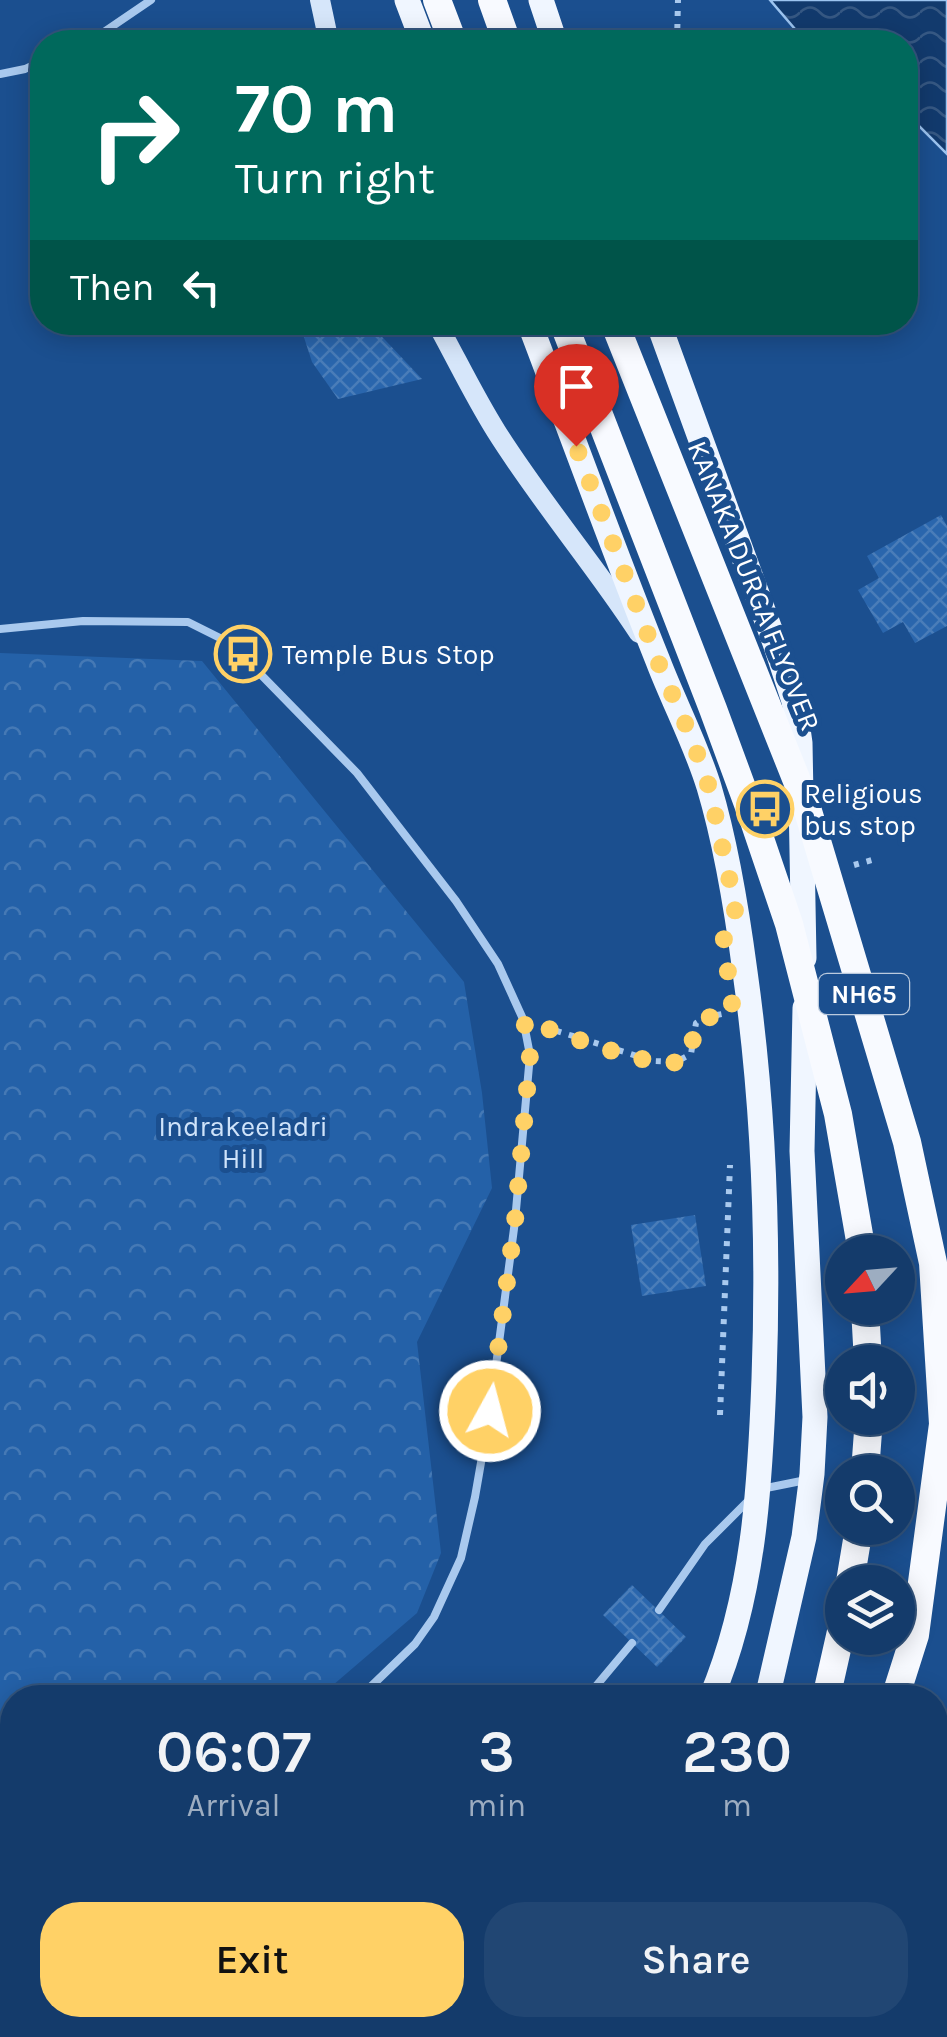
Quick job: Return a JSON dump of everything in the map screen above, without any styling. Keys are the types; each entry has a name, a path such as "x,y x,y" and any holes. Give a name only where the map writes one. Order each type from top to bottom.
{"highway":[{"path":"437,0 448,30"},
{"path":"492,0 502,30"},
{"name":"NH65","path":"567,335 713,709 789,924 838,1114 859,1235"},
{"name":"KANAKA DURGA FLYOVER","path":"619,335 805,801 907,1142 926,1228 943,1424 915,1635 899,1685"},
{"path":"829,1685 836,1655"}],"main road":[{"path":"320,0 326,30"},
{"path":"407,0 418,30"},
{"path":"540,0 551,30"},
{"path":"443,335 495,429 659,664"},
{"path":"534,335 709,787 736,909 756,1052 767,1279 760,1489 746,1584 717,1685"},
{"path":"663,335 776,646 794,701 800,743 805,1052 802,1152 815,1417 804,1537 770,1685"}],"lane":[{"path":"106,30 151,0"},
{"path":"0,74 30,67"},
{"path":"0,629 83,621 188,622 230,643 357,773 456,901 498,964 524,1020 530,1055 515,1221 475,1497 461,1558 434,1617 415,1644 372,1685"},
{"path":"658,1610 705,1544 760,1489 811,1479"},
{"path":"597,1685 632,1643"}],"path":[{"path":"677,30 678,0"},
{"path":"854,864 872,860"},
{"path":"524,1020 652,1061 676,1062 690,1054 696,1023 733,1012"},
{"path":"720,1415 730,1155"}],"green space":[{"name":"Indrakeeladri Hill","path":"0,653 202,661 464,982 492,1188 417,1342 441,1553 417,1613 333,1685 0,1685"}],"water":[{"path":"770,0 947,0 947,154 918,125 918,30 795,29"}],"building":[{"path":"303,335 380,335 422,379 338,399 312,362"},
{"path":"941,515 947,526 947,626 915,643 903,622 883,633 858,590 879,578 867,556"},
{"path":"695,1215 706,1286 642,1296 631,1225"},
{"path":"632,1585 686,1637 657,1667 603,1615"}],"place":[{"name":"Temple Bus Stop","path":"243,654"},
{"name":"Religious bus stop","path":"765,809"}],"route":[{"path":"490,1411 515,1221 528,1079 530,1055 524,1020 652,1061 676,1062 690,1054 696,1023 733,1012 723,932 736,909 709,787 576,446"}]}
